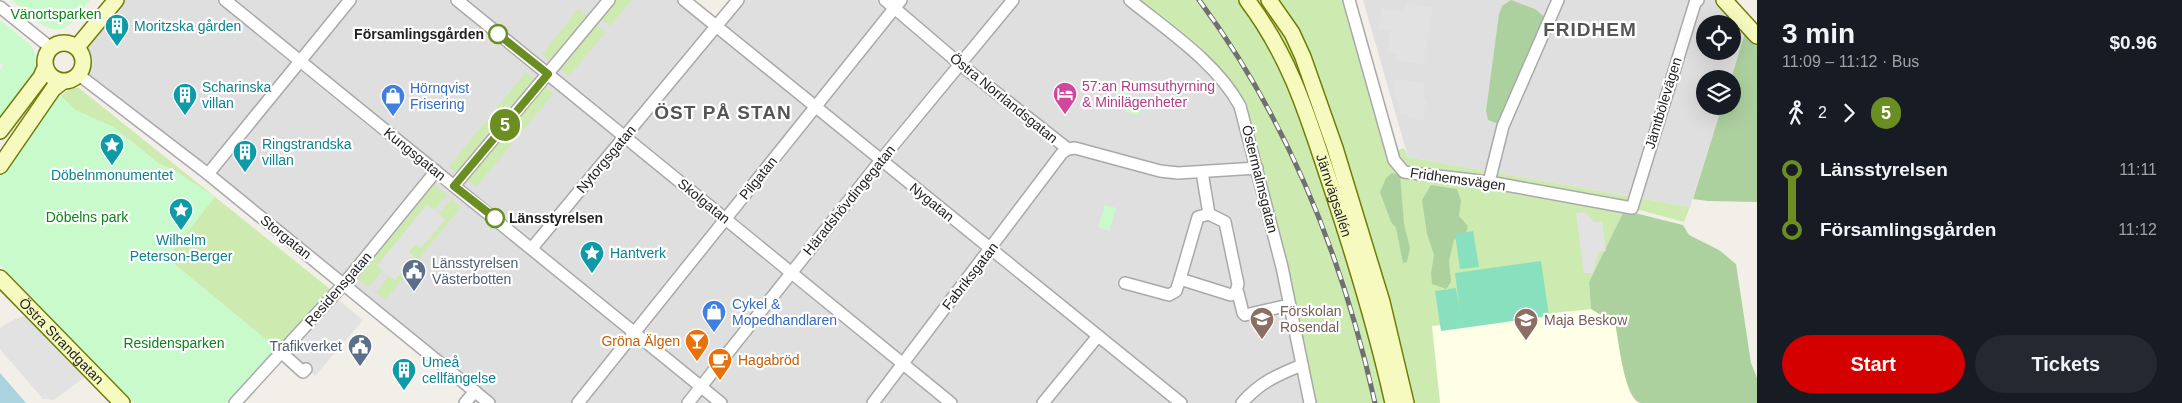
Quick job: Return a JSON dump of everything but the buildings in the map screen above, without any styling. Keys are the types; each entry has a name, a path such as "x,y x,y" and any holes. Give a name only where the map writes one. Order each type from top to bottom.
{"main road":[{"path":"77,47 116,0"},
{"name":"Järnvägsallén","path":"1247,0 1276,43 1298,89 1370,305 1393,403"},
{"name":"Järnvägsallén","path":"1269,0 1292,33 1317,95 1382,302 1406,403"},
{"path":"1281,0 1292,33"},
{"path":"1724,0 1757,36"},
{"path":"0,131 41,77 45,68 46,57 51,48 65,43 77,47 84,61 79,75 53,88 0,166"},
{"path":"45,68 52,78 62,82"},
{"name":"Östra Strandgatan","path":"3,287 122,403"}],"street":[{"name":"Kungsgatan","path":"225,0 722,403"},
{"path":"208,174 350,0"},
{"name":"Skolgatan","path":"457,0 951,403"},
{"path":"454,186 609,0"},
{"name":"Nygatan","path":"684,0 1181,403"},
{"name":"Nytorgsgatan","path":"532,248 738,0"},
{"name":"Östra Norrlandsgatan","path":"885,0 898,4 961,65 1068,149 1076,148 1160,171 1178,173 1257,168"},
{"name":"Häradshövdingegatan","path":"688,403 881,160 1014,0"},
{"name":"Östermalmsgatan","path":"1130,0 1186,46 1227,86 1240,106 1257,168 1310,403"},
{"name":"Fridhemsvägen","path":"1349,0 1397,166 1404,172 1490,182 1632,208"},
{"path":"1490,182 1503,126 1558,0"},
{"name":"Jämtbölevägen","path":"1632,208 1669,81 1695,3 1698,0"},
{"name":"Pilgatan","path":"578,403 898,4"},
{"path":"0,7 51,48"},
{"name":"Storgatan","path":"79,75 208,174 489,403"},
{"name":"Fabriksgatan","path":"873,403 1062,153 1068,149"},
{"name":"Residensgatan","path":"235,403 343,285 436,171"},
{"path":"1202,172 1209,214"},
{"path":"1125,283 1169,295 1176,291 1198,217 1209,214 1225,222 1238,284 1236,292 1238,293 1243,313 1246,315 1289,305"},
{"path":"1180,279 1231,295 1236,292"},
{"path":"1042,403 1098,336"},
{"path":"281,352 303,372 306,369"},
{"path":"1242,403 1256,387 1269,378 1302,365"},
{"path":"465,403 475,392"}],"shaded area":[{"path":"116,0 684,0 716,26 738,0 1130,0 1186,46 1240,106 1310,403 465,403 475,392 79,75 84,61 81,52"},
{"path":"1363,0 1724,0 1737,15 1696,15 1696,60 1737,60 1734,70 1696,70 1696,115 1719,115 1690,207 1408,157"},
{"path":"1406,4 1433,7 1424,64 1396,61 1397,54 1388,53 1390,31 1378,30 1382,8 1404,11"},
{"path":"1741,19 1747,26 1741,46"},
{"path":"1395,79 1425,83 1423,99 1427,100 1423,121 1407,118 1408,115 1400,113 1396,94 1393,94"},
{"path":"427,204 445,219 421,248 415,244 409,252 414,257 395,280 377,266"},
{"path":"1585,212 1594,222 1602,222 1606,251 1598,252 1593,273 1584,273 1576,213"},
{"path":"336,298 363,320 315,376 288,352"},
{"name":"Maja Beskow","path":"1591,309 1615,323 1629,392 1636,402 1641,403 1440,403 1431,326"},
{"path":"26,316 85,377 54,400 43,399 0,349 0,328 15,319"}],"green space":[{"name":"Vänortsparken","path":"12,0 90,0 73,22 66,27 52,29 30,16"},
{"path":"616,0 632,0 610,26 600,19"},
{"path":"1130,0 1349,0 1392,152 1404,148 1408,157 1690,207 1684,222 1632,208 1623,213 1589,282 1591,309 1432,326 1440,403 1310,403 1234,95"},
{"path":"1511,0 1535,9 1549,21 1503,126 1488,120 1486,111 1499,14 1502,6"},
{"path":"578,9 588,16 551,62 542,54"},
{"path":"0,20 31,45 39,62 39,69 34,78 0,118 0,70 4,65 0,63"},
{"path":"596,24 606,32 569,76 559,68"},
{"path":"1747,26 1757,36 1757,202 1693,199 1719,115 1741,115 1741,70 1734,70 1737,60 1741,60 1741,46"},
{"path":"526,72 535,80 458,174 449,166"},
{"path":"544,86 553,94 516,139 507,131"},
{"path":"70,88 79,88 335,293 281,352 167,258 214,197 180,174 158,163 113,127 75,110 61,96"},
{"path":"1119,88 1129,92 1127,97 1144,104 1138,116 1125,111 1127,106 1114,100"},
{"name":"Döbelns park","path":"61,96 75,110 113,127 158,163 180,174 215,197 167,258 281,352 235,403 134,403 0,265 0,174 52,100"},
{"path":"502,136 512,144 476,187 466,179"},
{"path":"1392,173 1400,175 1404,224 1410,248 1407,262 1403,263 1396,228 1391,222 1380,192 1386,178"},
{"path":"431,182 447,195 434,210 427,205 377,266 383,270 369,287 354,276"},
{"path":"1431,185 1457,189 1461,201 1459,216 1468,226 1466,234 1454,240 1449,261 1451,282 1446,289 1432,284 1431,273 1434,255 1427,234 1422,200"},
{"path":"451,199 461,207 385,300 376,292 389,276 395,280 414,256 409,252 415,244 421,248 445,220 439,214"},
{"path":"1105,205 1116,208 1109,231 1098,227"},
{"path":"1631,212 1683,225 1689,235 1719,250 1736,264 1751,363 1757,378 1757,403 1641,403 1635,399 1626,381 1615,323 1591,309 1589,282 1623,213"},
{"path":"1473,231 1479,267 1460,269 1455,234"},
{"path":"1541,261 1549,316 1441,331 1435,291 1456,288 1460,311 1455,273"}],"water":[{"path":"0,373 26,403 0,403"}],"railway":[{"path":"1199,0 1231,46 1260,93 1308,192 1329,243 1347,296 1375,403"}],"bus line":[{"name":"5","path":"495,218 454,186 548,74 498,34"}],"place":[{"name":"Församlingsgården","path":"498,34"},
{"name":"Moritzska gården","path":"117,47"},
{"name":"57:an Rumsuthyrning & Minilägenheter","path":"1065,115"},
{"name":"Scharinska villan","path":"185,116"},
{"name":"Hörnqvist Frisering","path":"393,117"},
{"name":"Döbelnmonumentet","path":"112,166"},
{"name":"Ringstrandska villan","path":"245,173"},
{"name":"Länsstyrelsen","path":"495,218"},
{"name":"Wilhelm Peterson-Berger","path":"181,231"},
{"name":"Hantverk","path":"592,274"},
{"name":"Länsstyrelsen Västerbotten","path":"414,292"},
{"name":"Cykel & Mopedhandlaren","path":"714,333"},
{"name":"Förskolan Rosendal","path":"1262,340"},
{"name":"Maja Beskow","path":"1526,341"},
{"name":"Gröna Älgen","path":"697,362"},
{"name":"Trafikverket","path":"360,367"},
{"name":"Hagabröd","path":"720,381"},
{"name":"Umeå cellfängelse","path":"404,391"}],"district":[{"name":"FRIDHEM","path":"1590,29"},
{"name":"ÖST PÅ STAN","path":"723,112"}],"park label":[{"name":"Residensparken","path":"174,343"}]}
